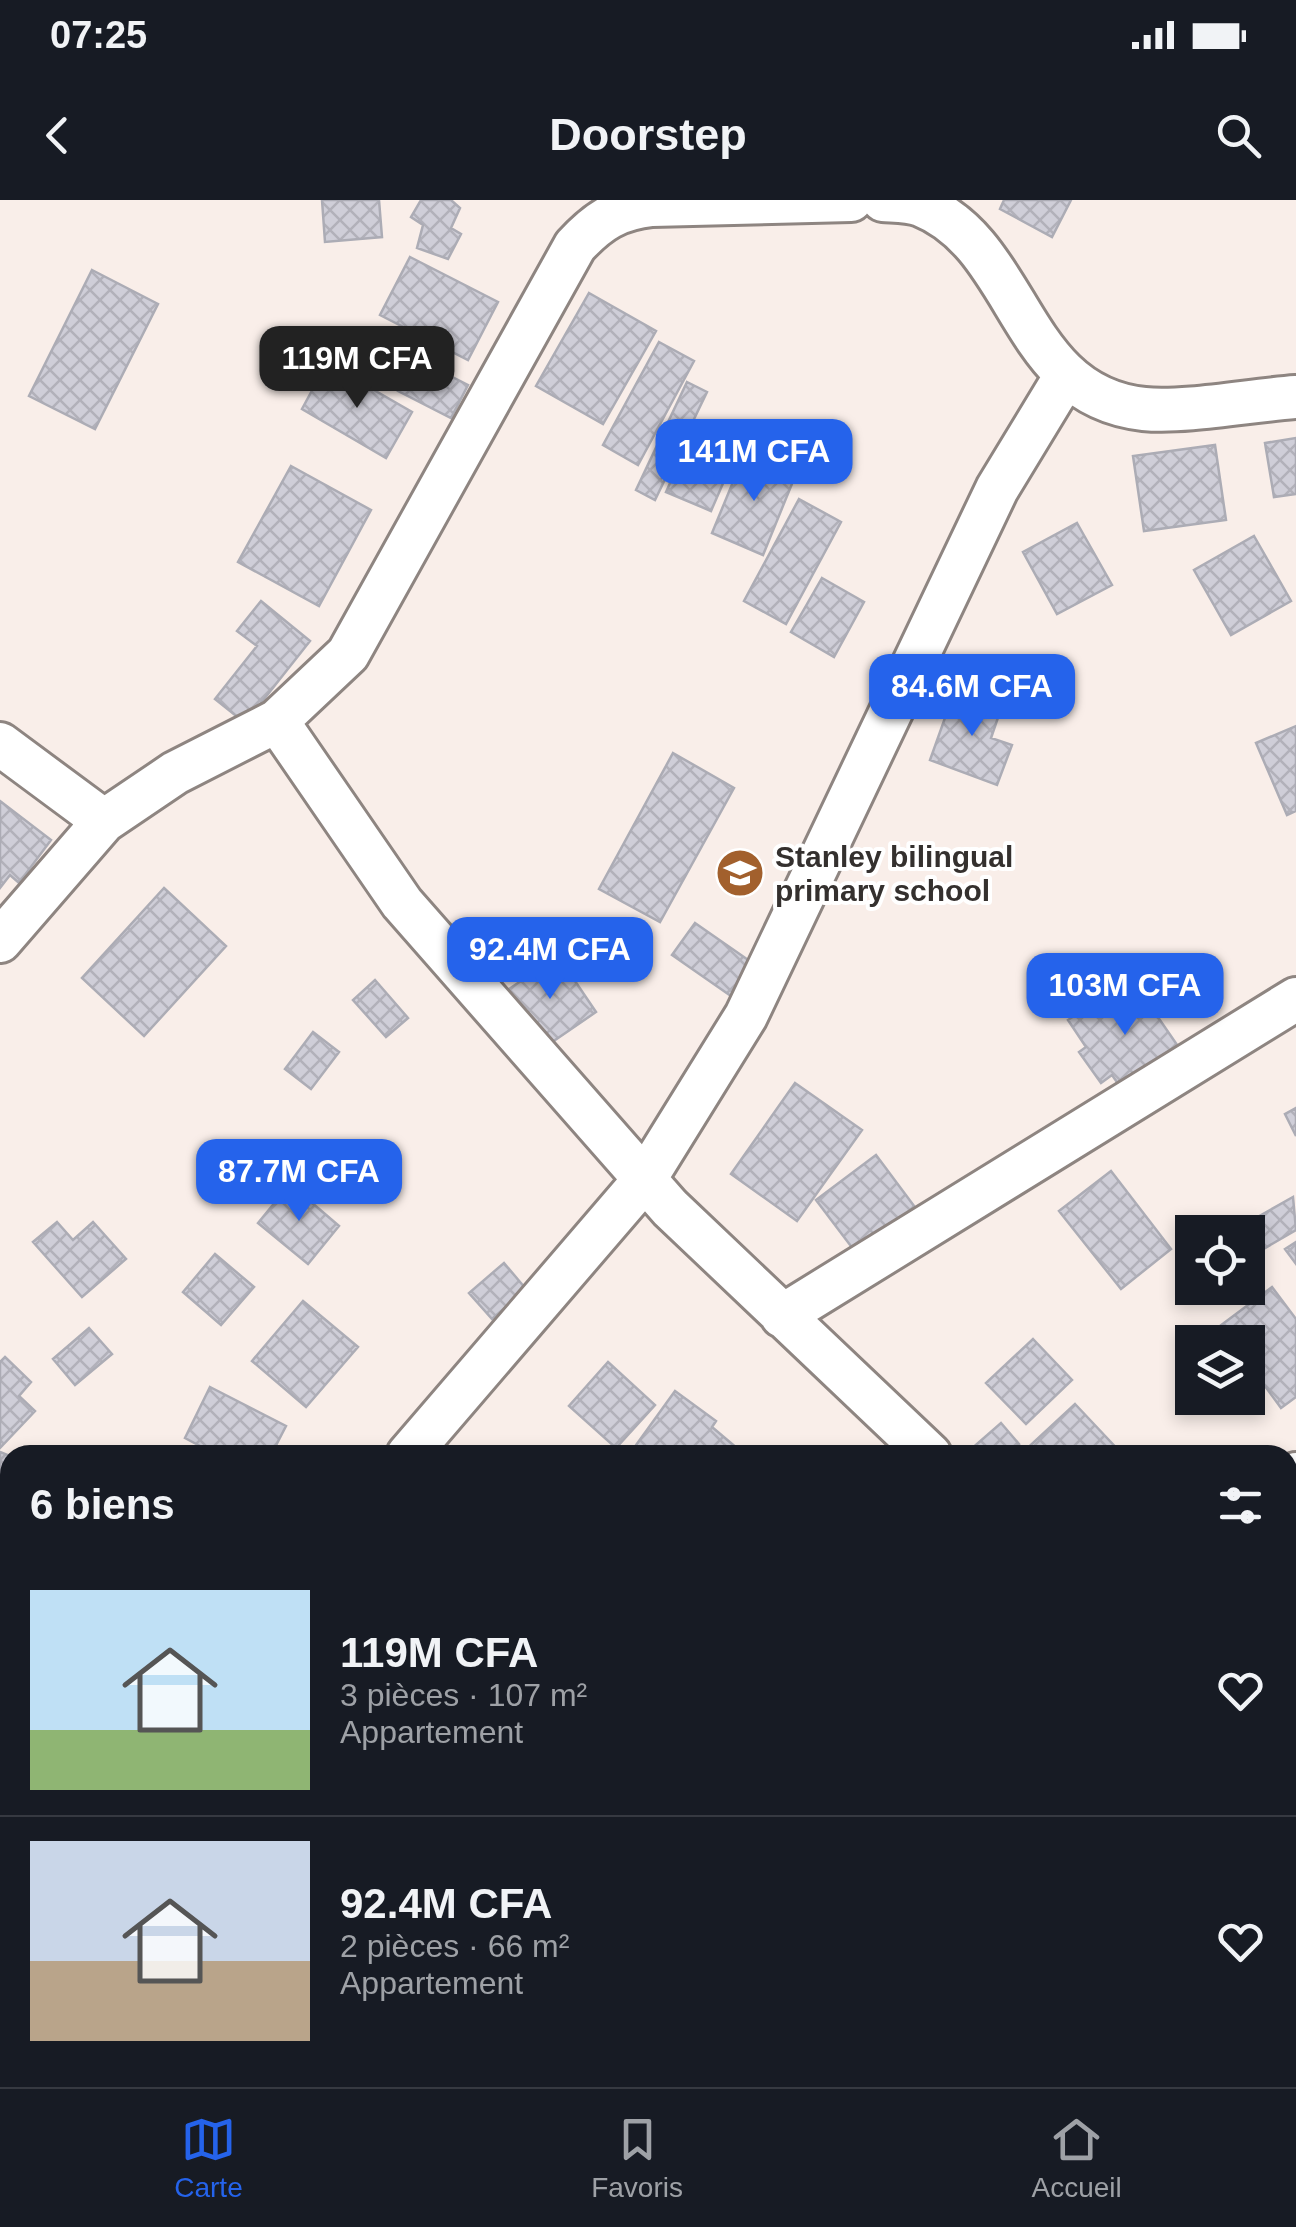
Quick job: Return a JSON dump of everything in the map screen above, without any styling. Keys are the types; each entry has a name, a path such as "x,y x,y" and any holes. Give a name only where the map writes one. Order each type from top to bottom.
{"street":[{"path":"0,942 104,822 175,773 277,722 348,654 575,246 598,222 623,208 652,205 851,200"},
{"path":"883,200 956,215 1047,357 1065,377 1090,393 1144,408 1296,396"},
{"path":"417,1445 645,1179 746,1016 997,490 1065,377"},
{"path":"277,722 402,903 645,1179 919,1445"},
{"path":"0,744 104,822"},
{"path":"782,1316 1296,999"}],"building":[{"path":"322,200 379,200 382,237 325,242"},
{"path":"421,200 451,200 460,208 451,228 461,234 448,259 417,248 423,225 411,217"},
{"path":"1004,200 1071,200 1052,237 1000,209"},
{"path":"410,257 498,302 468,360 380,315"},
{"path":"92,270 158,304 95,429 29,396"},
{"path":"589,293 656,331 603,424 536,386"},
{"path":"659,342 694,361 638,465 603,445"},
{"path":"415,358 468,385 451,418 398,391"},
{"path":"327,363 412,412 386,458 302,409"},
{"path":"687,382 707,392 655,500 636,490"},
{"path":"697,423 741,442 711,511 666,492"},
{"path":"1296,438 1296,494 1274,497 1265,443"},
{"path":"1215,445 1226,520 1144,531 1133,456"},
{"path":"745,453 796,474 763,555 712,533"},
{"path":"291,466 371,510 319,606 238,562"},
{"path":"799,499 841,522 786,624 744,601"},
{"path":"1077,523 1112,585 1057,614 1023,552"},
{"path":"1254,536 1291,601 1231,635 1194,570"},
{"path":"822,578 864,602 834,657 791,632"},
{"path":"261,601 310,641 245,723 215,699 257,646 237,631"},
{"path":"969,690 1003,703 991,738 1012,745 997,785 930,760 951,701 963,705"},
{"path":"1296,726 1296,811 1287,815 1256,743"},
{"path":"673,753 734,788 660,922 599,889"},
{"path":"0,801 51,840 19,883 10,875 0,888"},
{"path":"164,888 226,946 144,1036 82,978"},
{"path":"695,923 754,964 731,996 672,955"},
{"path":"558,956 596,1012 542,1049 503,993"},
{"path":"1131,978 1184,1055 1126,1095 1112,1075 1101,1083 1079,1052 1086,1047 1068,1020"},
{"path":"375,980 408,1018 386,1037 353,1000"},
{"path":"313,1032 339,1052 311,1089 285,1069"},
{"path":"795,1083 862,1130 797,1221 731,1174"},
{"path":"1296,1108 1296,1136 1285,1114"},
{"path":"876,1155 923,1218 863,1262 816,1200"},
{"path":"1111,1171 1171,1249 1121,1289 1059,1211"},
{"path":"290,1184 339,1226 308,1264 258,1223"},
{"path":"1293,1197 1296,1230 1265,1248 1265,1215 1261,1215"},
{"path":"57,1222 73,1240 93,1222 126,1259 82,1297 33,1242"},
{"path":"1296,1242 1296,1264 1285,1249"},
{"path":"215,1254 254,1287 221,1325 183,1292"},
{"path":"504,1263 526,1289 492,1319 469,1293"},
{"path":"1272,1287 1296,1319 1296,1397 1281,1408 1265,1386 1265,1325 1221,1325 1248,1305 1265,1305 1265,1292"},
{"path":"303,1301 358,1347 306,1407 252,1361"},
{"path":"89,1328 112,1354 75,1385 53,1359"},
{"path":"1033,1339 1072,1380 1026,1424 986,1383"},
{"path":"5,1357 31,1382 19,1396 35,1411 3,1445 0,1445 0,1362"},
{"path":"608,1362 655,1405 619,1445 613,1445 569,1406"},
{"path":"210,1387 286,1426 276,1445 198,1445 185,1438"},
{"path":"675,1391 716,1421 712,1427 733,1445 636,1445"},
{"path":"1075,1404 1114,1445 1031,1445"},
{"path":"1001,1423 1019,1444 1018,1445 976,1445"}],"place":[{"name":"Stanley bilingual primary school","path":"740,873"}]}
